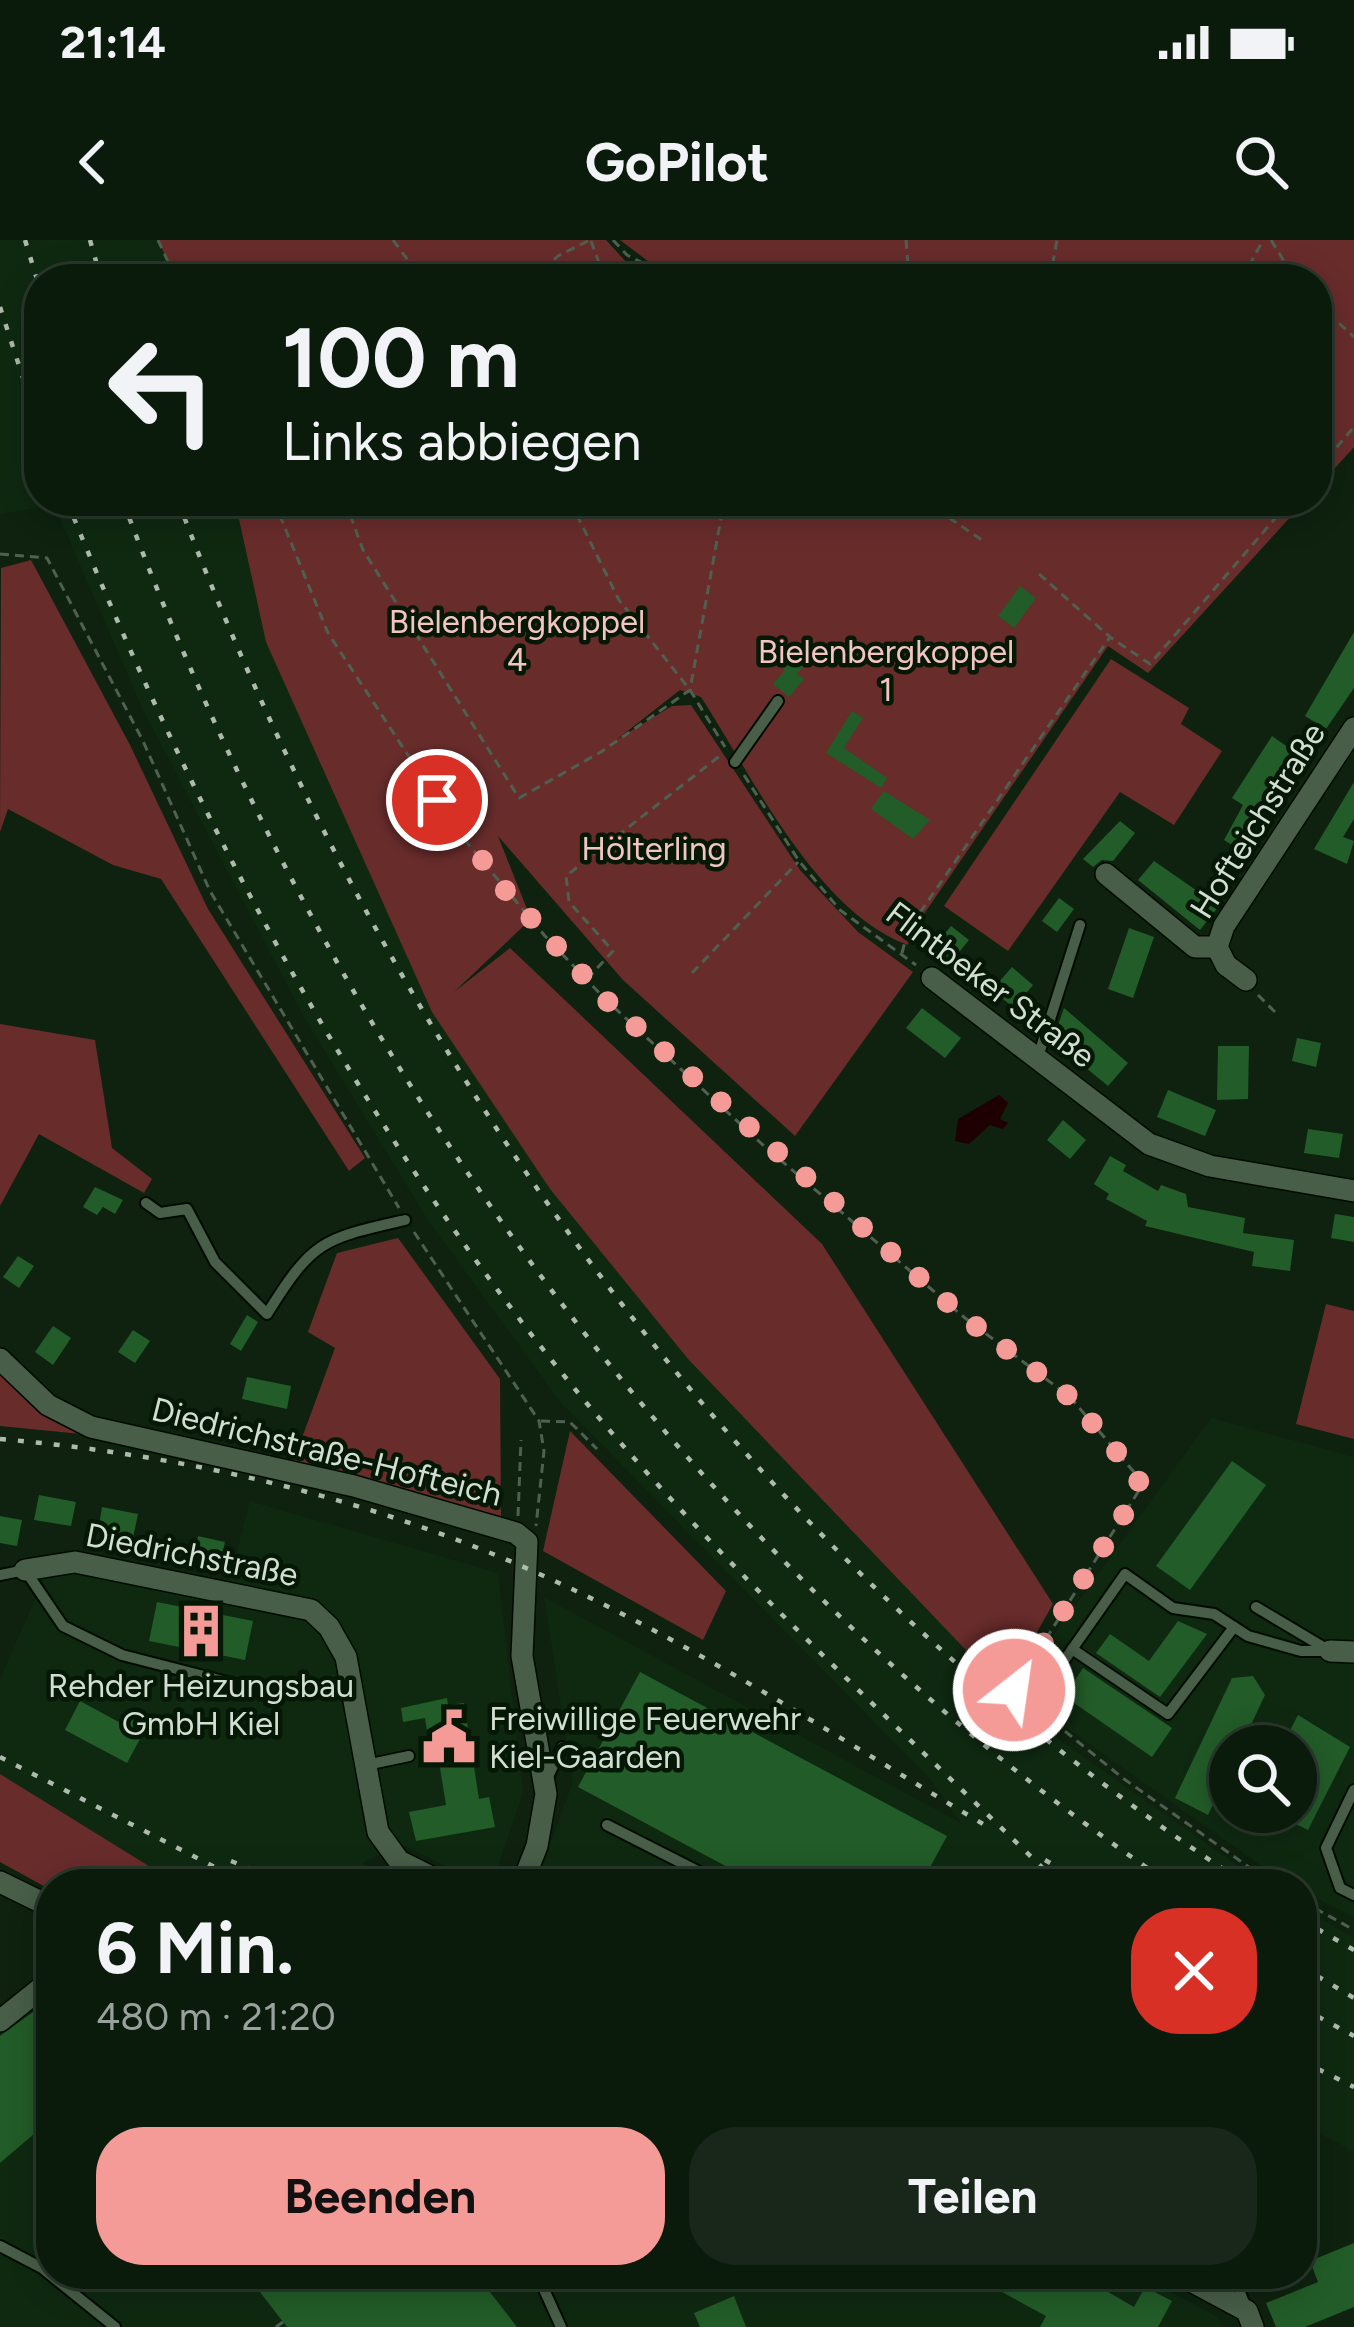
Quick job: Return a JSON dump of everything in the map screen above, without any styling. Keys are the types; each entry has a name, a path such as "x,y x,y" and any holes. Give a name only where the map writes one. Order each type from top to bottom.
{"street":[{"name":"Hofteichstraße","path":"1246,980 1226,965 1217,947 1224,926 1354,728"},
{"name":"Hofteichstraße","path":"1106,874 1195,947 1217,947"},
{"name":"Flintbeker Straße","path":"932,978 1125,1129 1177,1156 1354,1191"},
{"name":"Diedrichstraße-Hofteich","path":"0,1359 48,1406 91,1427 354,1486 521,1538 522,1656 545,1785 537,1846 528,1869"},
{"name":"Diedrichstraße","path":"25,1570 75,1562 311,1610 329,1627 346,1657 378,1832 388,1850 420,1869"},
{"path":"1330,1651 1354,1652"},
{"path":"0,1882 36,1900"},
{"path":"0,2021 36,1992"},
{"path":"1202,2289 1250,2319"}],"lane":[{"path":"731,756 778,700"},
{"path":"1037,1057 1081,925"},
{"path":"146,1203 160,1213 187,1209 215,1262 267,1314 314,1247 338,1235 405,1220"},
{"path":"0,1575 25,1570 63,1626 122,1654 266,1692"},
{"path":"1048,1685 1125,1574 1173,1608 1214,1614 1234,1627 1301,1651 1330,1651"},
{"path":"1256,1607 1330,1651"},
{"path":"1072,1649 1168,1714 1234,1627"},
{"path":"545,1785 562,1747"},
{"path":"365,1765 409,1756"},
{"path":"1354,1790 1326,1848 1340,1888 1354,1895"},
{"path":"607,1825 694,1869"},
{"path":"0,2246 36,2265"},
{"path":"68,2289 115,2327"},
{"path":"544,2289 560,2327"},
{"path":"1239,2289 1250,2319"}],"path":[{"path":"549,264 591,240"},
{"path":"613,240 645,264"},
{"path":"1332,453 1354,428"},
{"path":"280,516 328,632 392,734 459,833 587,980 764,1145 965,1318 1070,1397 1139,1478 1138,1492 1014,1690 1124,1779 1252,1869"},
{"path":"351,516 363,550 519,798 602,752 689,690 721,516"},
{"name":"Flintbeker Straße","path":"578,516 619,600 689,690 799,861 840,910 932,978"},
{"path":"946,516 982,540"},
{"path":"1039,574 1110,637 1150,664 1277,516"},
{"path":"0,554 47,558 58,588 142,741 210,891 405,1220 539,1421 544,1451 536,1529 521,1538"},
{"path":"902,955 908,930 1110,637"},
{"path":"587,980 613,952 569,902 566,876 731,756"},
{"path":"692,973 799,861"},
{"path":"1246,980 1279,1015"},
{"path":"539,1421 569,1422 597,1449"},
{"path":"521,1440 521,1538"},
{"path":"1317,1909 1354,1930"},
{"path":"276,2327 283,2322"}],"shaded area":[{"path":"0,240 164,240 173,264 24,264 24,510 0,514"},
{"path":"59,516 238,516 266,642 550,1189 688,1359 1004,1690 1061,1741 1243,1869 541,1869 573,1782 544,1597 961,1823 929,1778 561,1403 428,1220 305,1019 143,710"},
{"path":"999,1095 1008,1103 1000,1119 1008,1123 1003,1129 990,1125 969,1144 955,1141 958,1119"},
{"path":"1211,1418 1354,1457 1354,1917 1317,1898 1317,1869 1266,1869 1215,1833 1317,1833 1317,1725 1209,1725 1209,1829 1019,1694 1017,1686"},
{"path":"250,1501 498,1573 523,1793 497,1869 451,1869 401,1844 362,1863 373,1869 154,1869 0,1774 0,1679 55,1554 229,1582"},
{"path":"1317,1917 1354,1938 1354,2151 1317,2132"},
{"path":"36,2002 36,2289 1165,2289 1218,2317 1222,2327 0,2327 0,2031"}],"green space":[{"path":"158,240 606,240 628,264 169,264"},
{"path":"620,240 1354,240 1354,447 1332,471 1332,264 652,264"},
{"path":"238,516 1291,516 1148,673 1108,646 911,933 908,945 875,928 816,873 701,697 680,690 616,740 672,706 691,705 800,870 858,932 913,972 795,1136 623,980 498,836 531,919 454,992 510,948 822,1244 1053,1604 1004,1690 688,1359 550,1189 432,1012 266,642"},
{"path":"31,560 130,745 208,909 365,1158 349,1171 161,879 113,865 8,809 0,832 1,568"},
{"path":"1111,659 1189,708 1181,724 1222,751 1174,825 1120,792 1008,951 944,906"},
{"path":"0,1024 95,1040 112,1148 152,1179 144,1193 39,1134 0,1206"},
{"path":"398,1238 500,1379 501,1516 292,1465 335,1348 308,1332 337,1253"},
{"path":"1326,1304 1354,1311 1354,1439 1296,1424"},
{"path":"0,1359 81,1434 0,1426"},
{"path":"570,1431 726,1591 703,1640 543,1551"},
{"path":"0,1774 154,1869 36,1869 36,1882 0,1862"}],"building":[{"path":"1020,586 1036,598 1014,628 998,616"},
{"path":"1354,632 1354,688 1326,729 1305,716"},
{"path":"787,642 809,660 797,674 804,679 789,697 773,684 785,670 772,660"},
{"path":"852,711 863,718 844,748 887,778 881,788 826,753"},
{"path":"1272,736 1299,755 1247,824 1260,833 1246,854 1224,840 1243,805 1232,798"},
{"path":"1354,782 1354,819 1343,837 1354,841 1347,864 1314,849"},
{"path":"884,791 930,820 913,839 871,809"},
{"path":"1120,821 1135,833 1113,861 1102,860 1093,867 1083,859"},
{"path":"1154,861 1219,906 1200,930 1138,880"},
{"path":"1059,898 1074,909 1057,932 1042,921"},
{"path":"951,926 969,940 952,961 934,947"},
{"path":"1129,928 1154,937 1133,998 1108,989"},
{"path":"1012,967 1033,985 1014,1008 992,990"},
{"path":"922,1008 961,1038 945,1058 906,1028"},
{"path":"1064,1008 1128,1063 1108,1086 1068,1053 1078,1041 1058,1025"},
{"path":"1297,1038 1321,1043 1316,1067 1292,1061"},
{"path":"1218,1046 1249,1046 1248,1099 1217,1100"},
{"path":"1168,1090 1216,1110 1205,1136 1157,1117"},
{"path":"1063,1120 1086,1140 1070,1159 1047,1140"},
{"path":"1308,1129 1343,1134 1339,1158 1304,1153"},
{"path":"1110,1156 1126,1165 1123,1171 1158,1191 1161,1185 1186,1194 1188,1207 1245,1218 1243,1233 1294,1240 1290,1271 1252,1266 1254,1252 1145,1226 1147,1221 1106,1199 1109,1194 1094,1184"},
{"path":"95,1187 123,1200 115,1214 103,1207 97,1215 83,1207"},
{"path":"1335,1214 1354,1217 1354,1242 1331,1238"},
{"path":"18,1256 34,1266 19,1288 3,1277"},
{"path":"247,1315 258,1322 241,1351 230,1344"},
{"path":"53,1326 71,1338 53,1365 35,1352"},
{"path":"133,1330 150,1341 135,1363 118,1352"},
{"path":"247,1377 291,1386 287,1409 242,1399"},
{"path":"1232,1461 1266,1485 1190,1590 1156,1566"},
{"path":"39,1495 76,1502 71,1526 34,1520"},
{"path":"102,1507 138,1514 133,1538 98,1531"},
{"path":"0,1516 22,1520 17,1546 0,1543"},
{"path":"198,1536 225,1542 219,1568 192,1562"},
{"name":"Rehder Heizungsbau GmbH Kiel","path":"157,1602 253,1621 245,1660 149,1641"},
{"path":"1178,1621 1207,1634 1160,1697 1096,1653 1110,1634 1149,1661"},
{"path":"1083,1668 1172,1728 1152,1757 1064,1696"},
{"path":"640,1672 947,1836 929,1869 731,1869 578,1787"},
{"path":"1253,1676 1265,1695 1251,1725 1210,1725 1232,1678"},
{"path":"447,1698 448,1705 464,1703 479,1799 489,1797 495,1827 416,1841 409,1812 446,1805 436,1743 429,1744 425,1718 403,1722 401,1708"},
{"path":"80,1701 128,1727 134,1716 148,1724 127,1763 65,1730"},
{"path":"1298,1715 1314,1725 1293,1725"},
{"path":"1209,1726 1208,1815 1175,1798"},
{"path":"1317,1727 1350,1747 1317,1812"},
{"path":"36,2010 36,2132 0,2163 0,2036"},
{"path":"1354,2243 1354,2307 1305,2327 1276,2327 1266,2303 1301,2289 1317,2289 1317,2258"},
{"path":"258,2289 488,2289 517,2327 287,2327"},
{"path":"996,2289 1103,2289 1134,2307 1144,2289 1149,2289 1172,2301 1158,2327 1040,2327 1046,2316"},
{"path":"734,2296 746,2327 700,2327 694,2313"}],"railway":[{"path":"25,240 32,264"},
{"path":"90,240 97,264"},
{"path":"0,307 24,381"},
{"path":"73,516 171,739 291,970 357,1083 504,1298 584,1400 696,1526 1043,1869"},
{"path":"129,516 206,704 304,902 415,1093 540,1275 678,1447 830,1607 994,1753 1151,1869"},
{"path":"184,516 264,707 363,906 476,1097 602,1279 742,1450 896,1608 1064,1754 1225,1869"},
{"path":"0,1439 210,1469 348,1503 481,1549 658,1633 983,1824"},
{"path":"0,1757 219,1869"},
{"path":"1045,1860 1060,1869"},
{"path":"231,1861 250,1869"},
{"path":"1317,1929 1354,1950"},
{"path":"1317,1976 1354,1998"},
{"path":"1317,2016 1354,2036"},
{"path":"1317,2068 1354,2087"}],"place":[{"name":"Rehder Heizungsbau GmbH Kiel","path":"201,1631"},
{"name":"Freiwillige Feuerwehr Kiel-Gaarden","path":"449,1737"}],"route":[{"path":"437,800 505,890 606,1000 764,1145 965,1318 1070,1397 1139,1478 1138,1492 1014,1683 1014,1690"}],"park label":[{"name":"Bielenbergkoppel 4","path":"517,640"},
{"name":"Bielenbergkoppel 1","path":"886,670"},
{"name":"Hölterling","path":"654,848"}]}
